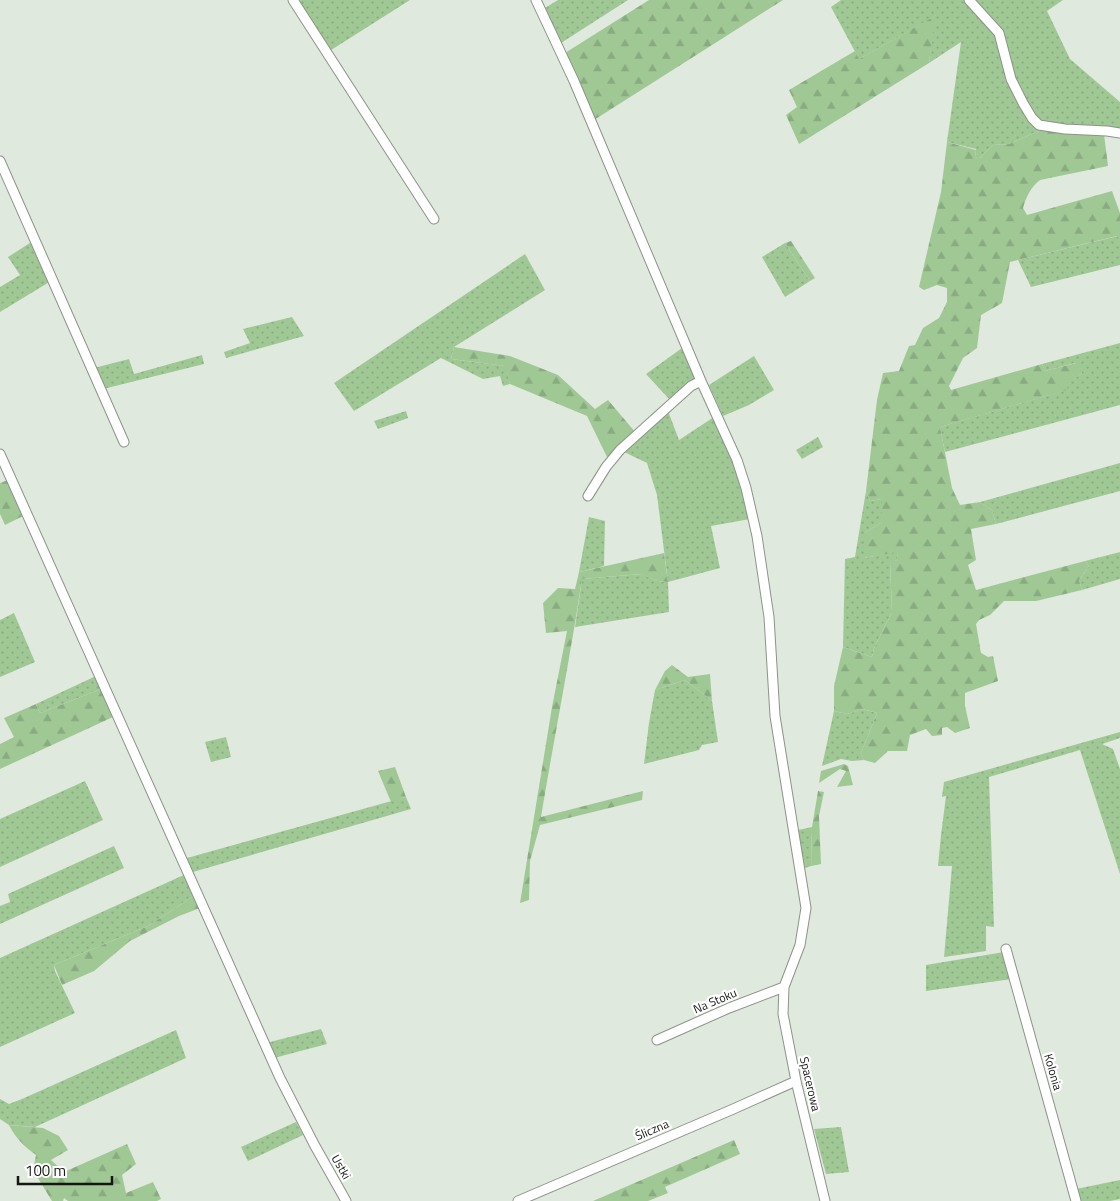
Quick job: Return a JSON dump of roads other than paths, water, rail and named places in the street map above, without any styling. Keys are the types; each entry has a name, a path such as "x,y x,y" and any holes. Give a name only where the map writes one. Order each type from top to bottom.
{"street":[{"path":"293,0 434,219"},
{"name":"Spacerowa","path":"536,0 574,81 701,381 737,460 746,488 757,536 770,617 775,716 806,908 800,945 784,987 783,1014 796,1081 825,1201"},
{"path":"969,0 999,32 1011,79 1023,104 1039,125 1120,133"},
{"path":"0,161 124,442"},
{"path":"588,496 620,450 691,386 701,381"},
{"name":"Ustki","path":"0,454 280,1078 346,1201"},
{"name":"Kolonia","path":"1006,949 1076,1201"},
{"name":"Na Stoku","path":"657,1040 729,1008 784,987"},
{"name":"Śliczna","path":"518,1201 796,1081"}]}
